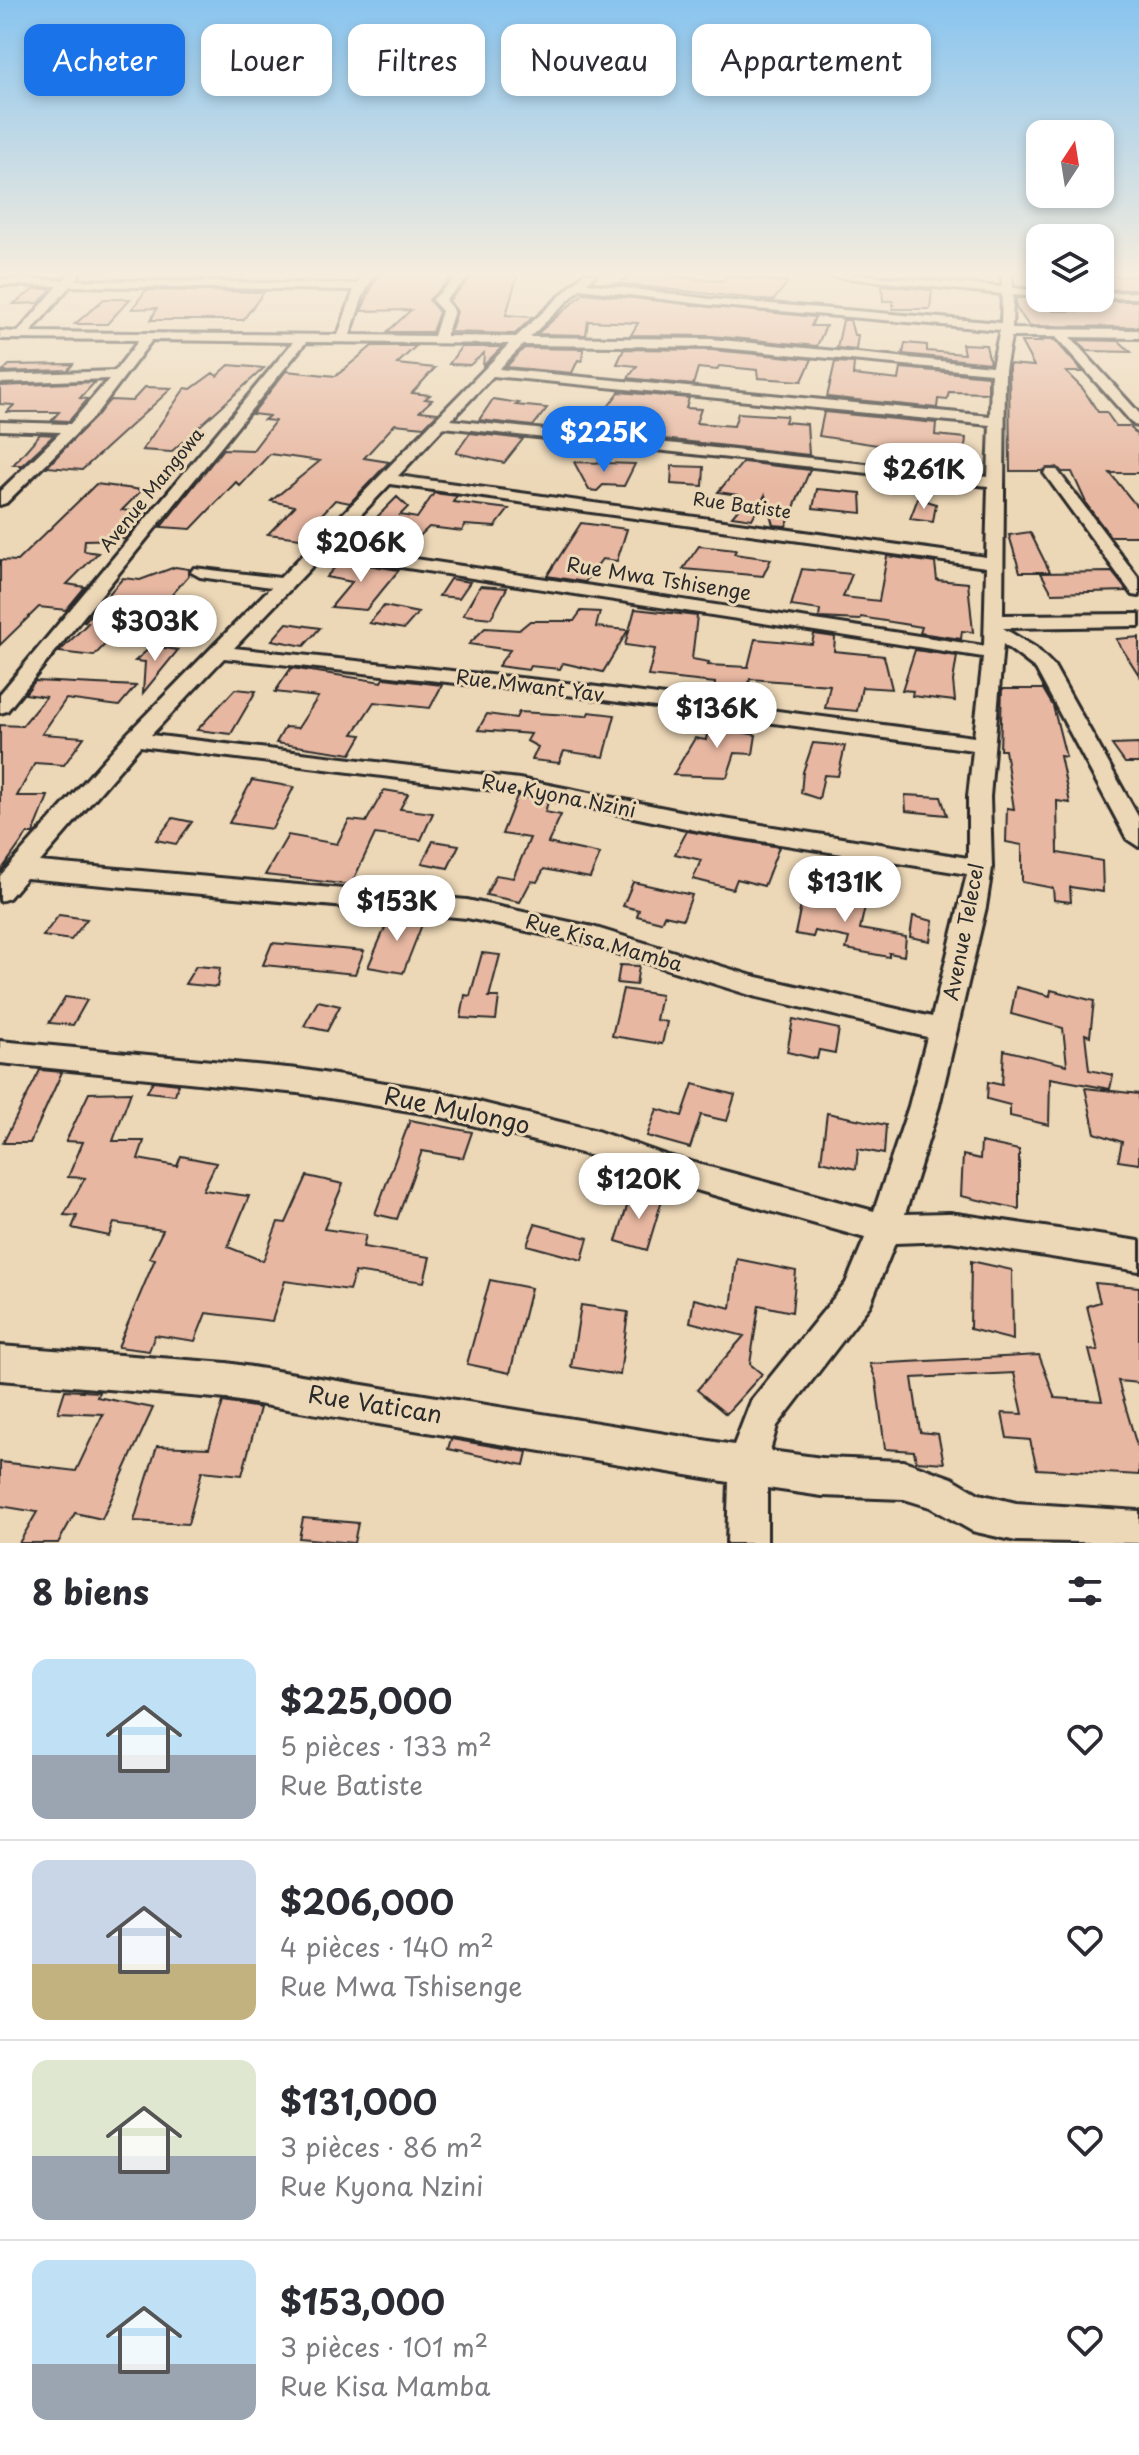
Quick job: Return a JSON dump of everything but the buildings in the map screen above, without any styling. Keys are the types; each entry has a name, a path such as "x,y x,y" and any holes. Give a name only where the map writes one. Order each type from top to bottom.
{"street":[{"path":"0,500 75,428 142,345"},
{"name":"Avenue Mangowa","path":"0,707 298,345"},
{"path":"0,892 135,739 517,345"},
{"path":"748,345 998,370"},
{"name":"Avenue Telecel","path":"747,1543 748,1466 764,1414 858,1294 885,1229 944,1030 980,868 983,745 993,635 998,370 1002,345"},
{"path":"1070,345 1139,422"},
{"path":"490,372 997,421"},
{"path":"0,379 119,375"},
{"path":"442,423 995,482"},
{"path":"0,426 75,428"},
{"path":"1052,473 1139,591"},
{"name":"Rue Batiste","path":"388,479 995,563"},
{"name":"Rue Mwa Tshisenge","path":"319,549 993,635"},
{"path":"200,572 285,584"},
{"path":"993,635 1139,620"},
{"path":"993,635 1029,652 1044,666 1139,839"},
{"name":"Rue Mwant Yav","path":"219,652 567,689 983,745"},
{"path":"0,677 23,678"},
{"name":"Rue Kyona Nzini","path":"135,739 519,786 705,824 980,868"},
{"name":"Rue Kisa Mamba","path":"21,869 478,911 593,936 753,986 944,1030"},
{"name":"Rue Mulongo","path":"0,1052 298,1081 429,1102 597,1144 668,1169 885,1229 950,1227 1139,1256"},
{"name":"Rue Vatican","path":"0,1363 227,1381 822,1477 904,1480 939,1491 972,1512 1016,1522 1139,1530"}]}
